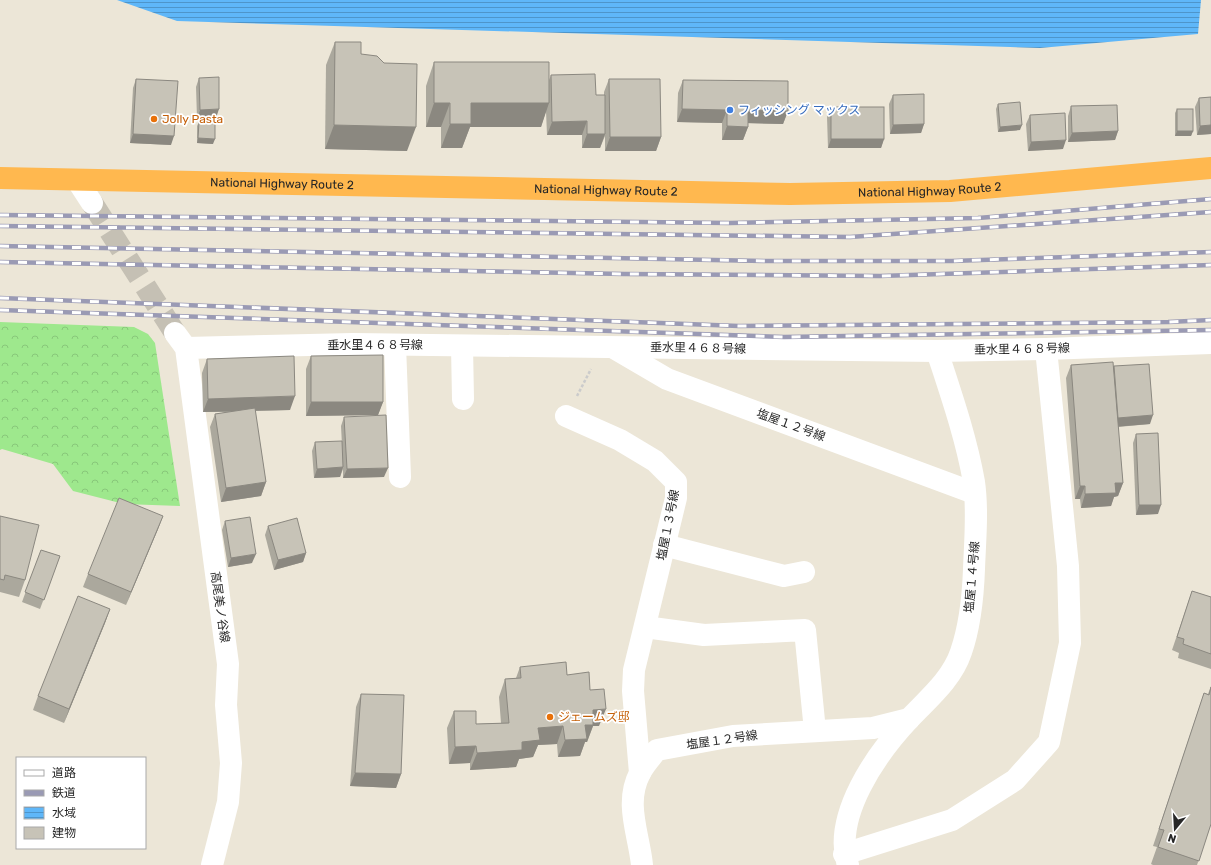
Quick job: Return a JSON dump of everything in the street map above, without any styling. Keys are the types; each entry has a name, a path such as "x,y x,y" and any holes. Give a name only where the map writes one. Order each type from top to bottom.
{"highway":[{"name":"National Highway Route 2","path":"0,178 790,194 950,190 1211,168"}],"street":[{"path":"76,180 92,203"},
{"name":"垂水里４６８号線","path":"181,340 462,346 937,351 1211,343"},
{"name":"高尾美ノ谷線","path":"181,340 228,664 226,705 231,763 228,802 212,865"},
{"path":"395,345 400,477"},
{"path":"462,346 463,399"},
{"name":"塩屋１２号線","path":"608,347 667,379 974,493"},
{"path":"846,859 952,820 1015,780 1049,742 1070,643 1068,566 1046,349"},
{"name":"塩屋１４号線","path":"846,859 844,834 858,791 887,744 909,719 941,687 961,653 972,603 976,531 974,483 963,429 937,351"},
{"name":"塩屋１３号線","path":"566,416 632,447 656,461 676,482 676,498 634,670 633,691 640,773"},
{"path":"664,545 784,576 804,572"},
{"path":"645,627 704,635 805,630 815,731"},
{"name":"塩屋１２号線","path":"642,865 635,830 632,797 640,773 657,750 733,736 873,728 909,719"}],"path":[{"path":"566,416 608,347"}],"green space":[{"path":"0,322 134,327 148,334 155,343 180,506 124,504 73,491 53,464 2,449 0,450"}],"water":[{"path":"117,0 1201,0 1198,34 1040,48 177,21"}],"building":[{"path":"335,42 361,42 361,54 377,56 384,63 417,64 416,127 334,125"},
{"path":"434,62 549,62 549,103 471,103 471,124 450,124 450,103 434,103"},
{"path":"595,74 596,95 605,95 605,134 587,134 587,121 552,122 551,75"},
{"path":"219,77 219,109 200,110 199,78"},
{"path":"136,79 178,81 174,136 133,134"},
{"path":"609,79 660,79 661,137 610,137"},
{"path":"683,80 788,81 788,111 748,110 748,127 727,126 727,110 682,109"},
{"path":"924,94 924,124 893,125 893,95"},
{"path":"1211,97 1211,125 1200,126 1199,98"},
{"path":"1020,102 1022,125 1000,127 998,104"},
{"path":"1117,105 1118,131 1072,133 1071,106"},
{"path":"831,107 884,107 884,139 831,139"},
{"path":"1177,109 1193,109 1193,131 1177,131"},
{"path":"1065,113 1066,140 1031,142 1030,115"},
{"path":"199,122 215,122 215,139 198,138"},
{"path":"383,355 383,402 311,402 311,356"},
{"path":"294,356 295,396 208,399 207,359"},
{"path":"1113,362 1123,483 1115,483 1116,493 1085,494 1085,486 1080,486 1071,365"},
{"path":"1149,364 1153,415 1118,418 1114,366"},
{"path":"255,408 266,482 226,488 215,414"},
{"path":"386,415 388,468 347,469 344,417"},
{"path":"1158,433 1161,505 1139,505 1136,434"},
{"path":"342,441 343,467 317,469 315,442"},
{"path":"119,498 163,516 131,592 88,574"},
{"path":"0,516 39,525 25,580 5,575 4,580 0,579"},
{"path":"250,517 256,554 231,558 225,521"},
{"path":"297,518 306,553 278,560 268,526"},
{"path":"41,550 60,556 44,600 25,592"},
{"path":"1192,591 1211,597 1211,654 1183,644 1184,639 1177,637"},
{"path":"78,596 110,609 69,709 38,696"},
{"name":"ジェームズ邸","path":"566,662 567,675 589,672 590,690 604,689 606,709 593,710 593,725 585,725 587,739 565,740 563,726 538,728 540,740 522,742 522,750 477,753 476,746 455,747 454,711 476,711 476,724 509,723 505,679 521,678 520,667"},
{"path":"1211,687 1211,824 1199,861 1158,847 1164,830 1159,829 1204,693 1209,695"},
{"path":"361,694 404,695 401,774 355,773"}],"tunnel":[{"path":"92,203 175,333"}],"railway":[{"path":"0,215 730,223 978,218 1211,199"},
{"path":"0,226 850,237 1211,212"},
{"path":"0,246 766,261 952,261 1211,252"},
{"path":"0,262 624,274 880,276 1211,265"},
{"path":"0,298 739,326 1168,322 1211,320"},
{"path":"0,310 784,337 1211,330"}],"place":[{"name":"フィッシング マックス","path":"730,110"},
{"name":"Jolly Pasta","path":"154,119"},
{"name":"ジェームズ邸","path":"550,717"}]}
